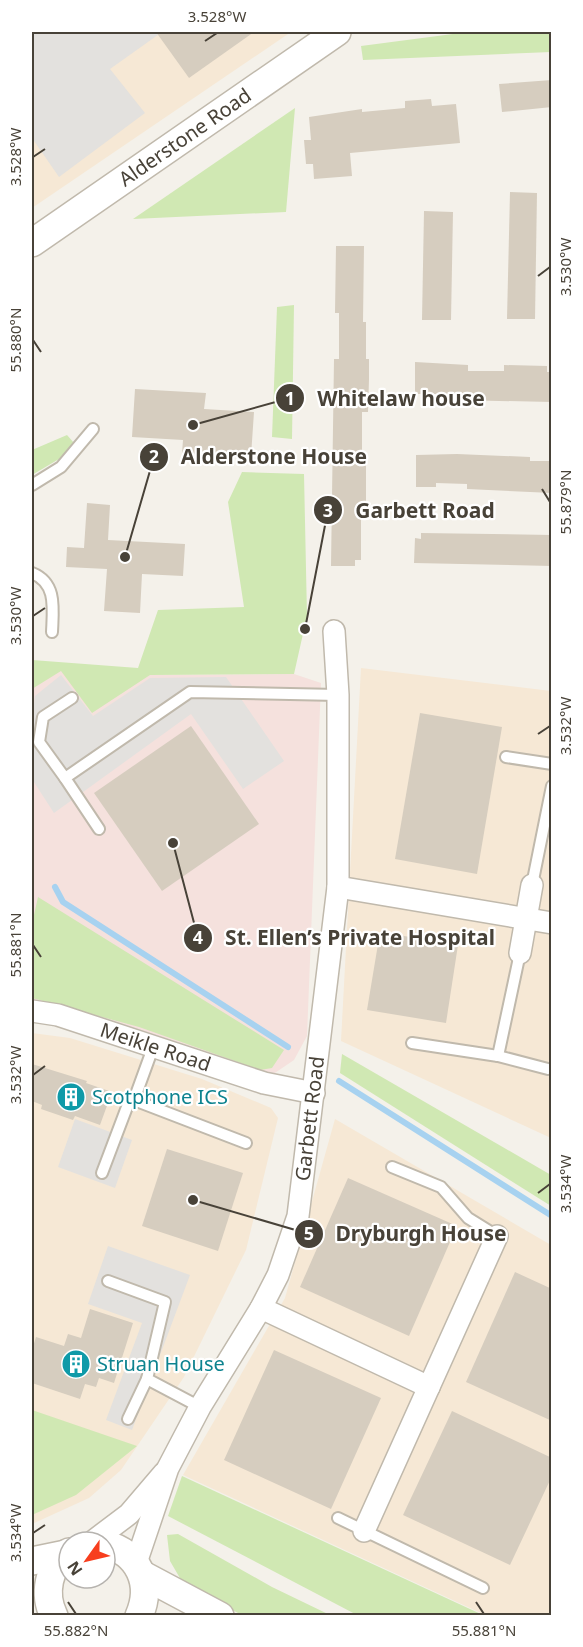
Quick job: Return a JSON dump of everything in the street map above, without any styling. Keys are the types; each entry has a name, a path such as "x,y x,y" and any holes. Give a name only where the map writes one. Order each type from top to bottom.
{"street":[{"name":"Alderstone Road","path":"32,243 337,32"},
{"name":"Garbett Road","path":"140,1569 168,1468 200,1407 261,1308 278,1275 298,1216 338,886 338,695 334,631"},
{"path":"520,953 532,885"},
{"path":"338,886 552,923"},
{"name":"Meikle Road","path":"32,1011 58,1015 264,1083 314,1093"},
{"path":"364,1531 497,1236"},
{"path":"261,1308 429,1387"},
{"name":"Garbett Road","path":"108,1530 129,1514 168,1468"},
{"path":"117,1547 140,1569 220,1616"},
{"path":"32,1561 57,1555"},
{"path":"45,1606 50,1578 57,1568"},
{"path":"140,1569 145,1604 140,1616"}],"lane":[{"path":"32,484 62,467 93,429"},
{"path":"32,573 41,576 51,589 54,604 52,632"},
{"path":"65,778 190,692 338,695"},
{"path":"72,698 44,717 39,742 99,829"},
{"path":"506,757 552,764"},
{"path":"532,885 552,786"},
{"path":"498,1056 520,953"},
{"path":"412,1043 498,1056 548,1069"},
{"path":"134,1100 154,1045"},
{"path":"102,1173 130,1099 246,1143"},
{"path":"392,1167 441,1187 468,1218 497,1236"},
{"path":"108,1281 165,1302 147,1379 128,1419"},
{"path":"147,1379 200,1407"},
{"path":"338,1518 483,1588"}],"shaded area":[{"path":"32,32 291,32 32,208"},
{"path":"32,32 162,32 110,69 145,113 59,177 32,138"},
{"path":"32,661 150,675 294,674 321,683 307,1036 294,1060 269,1077 32,1003"},
{"path":"361,668 551,691 551,1138 341,1041"},
{"path":"61,675 93,716 150,678 226,677 284,761 243,789 191,714 54,813 32,779 32,719 35,696"},
{"path":"32,1033 70,1038 202,1079 271,1108 278,1118 246,1250 184,1377 121,1470 89,1498 32,1524"},
{"path":"75,1119 132,1140 115,1188 58,1167"},
{"path":"335,1119 551,1245 551,1615 485,1615 183,1475 285,1298"},
{"path":"108,1246 190,1275 132,1430 106,1420 142,1323 88,1304"}],"green space":[{"path":"468,32 551,32 551,52 363,60 361,46"},
{"path":"295,108 286,212 133,219"},
{"path":"294,305 292,439 272,437 277,307"},
{"path":"67,435 74,443 59,459 32,475 32,450"},
{"path":"242,472 304,474 307,616 294,674 150,675 92,713 61,671 32,689 32,660 138,668 158,610 244,607 228,502"},
{"path":"38,897 284,1050 272,1068 260,1070 139,1027 32,998 32,924"},
{"path":"342,1054 551,1175 551,1206 340,1073"},
{"path":"32,1410 137,1446 76,1495 32,1515"},
{"path":"182,1476 483,1615 357,1615 168,1516"},
{"path":"178,1534 272,1587 330,1615 242,1615 184,1585 170,1561 167,1535"}],"building":[{"path":"156,32 254,32 189,78"},
{"path":"552,80 552,107 502,112 499,84"},
{"path":"431,99 432,106 456,104 460,143 350,153 352,176 314,179 313,164 306,164 304,140 311,140 309,117 362,109 362,112 405,108 405,101"},
{"path":"510,192 537,193 535,319 507,319"},
{"path":"424,211 453,212 451,320 422,320"},
{"path":"336,246 364,246 363,322 366,322 366,359 369,359 368,412 362,412 362,465 366,465 366,508 361,507 361,560 355,560 355,566 331,566 334,359 339,359 339,313 335,313"},
{"path":"415,362 468,365 468,371 504,371 504,365 547,366 547,372 552,372 552,402 455,400 455,394 415,394"},
{"path":"135,389 206,393 204,409 254,412 251,456 182,453 183,440 132,437"},
{"path":"416,455 530,457 530,461 552,461 552,493 467,489 467,484 436,483 436,487 416,487"},
{"path":"87,503 110,505 108,540 185,544 183,576 142,574 140,613 104,611 107,569 66,567 67,547 84,548"},
{"path":"421,533 552,535 552,566 414,563 415,538 421,539"},
{"path":"420,713 502,727 477,874 395,859"},
{"path":"191,726 259,824 162,891 94,793"},
{"path":"380,932 458,945 446,1023 367,1010"},
{"name":"Scotphone ICS","path":"32,1064 87,1081 86,1083 112,1092 100,1125 75,1116 73,1120 41,1109 42,1105 32,1101"},
{"path":"167,1149 243,1173 218,1251 142,1226"},
{"path":"348,1178 457,1226 409,1336 300,1287"},
{"path":"515,1272 552,1289 552,1421 466,1382"},
{"name":"Struan House","path":"90,1309 133,1323 114,1383 99,1378 96,1387 85,1384 80,1399 32,1383 32,1350 36,1337 64,1346 68,1334 81,1338"},
{"path":"274,1350 381,1398 331,1509 224,1460"},
{"path":"452,1411 552,1458 552,1476 510,1565 403,1515"}],"waterway":[{"path":"55,887 63,902 288,1047"},
{"path":"339,1081 552,1216"}],"place":[{"name":"Whitelaw house","path":"193,425"},
{"name":"Alderstone House","path":"125,557"},
{"name":"Garbett Road","path":"305,629"},
{"name":"St. Ellen’s Private Hospital","path":"173,843"},
{"name":"Scotphone ICS","path":"71,1097"},
{"name":"Dryburgh House","path":"193,1200"},
{"name":"Struan House","path":"76,1364"}]}
